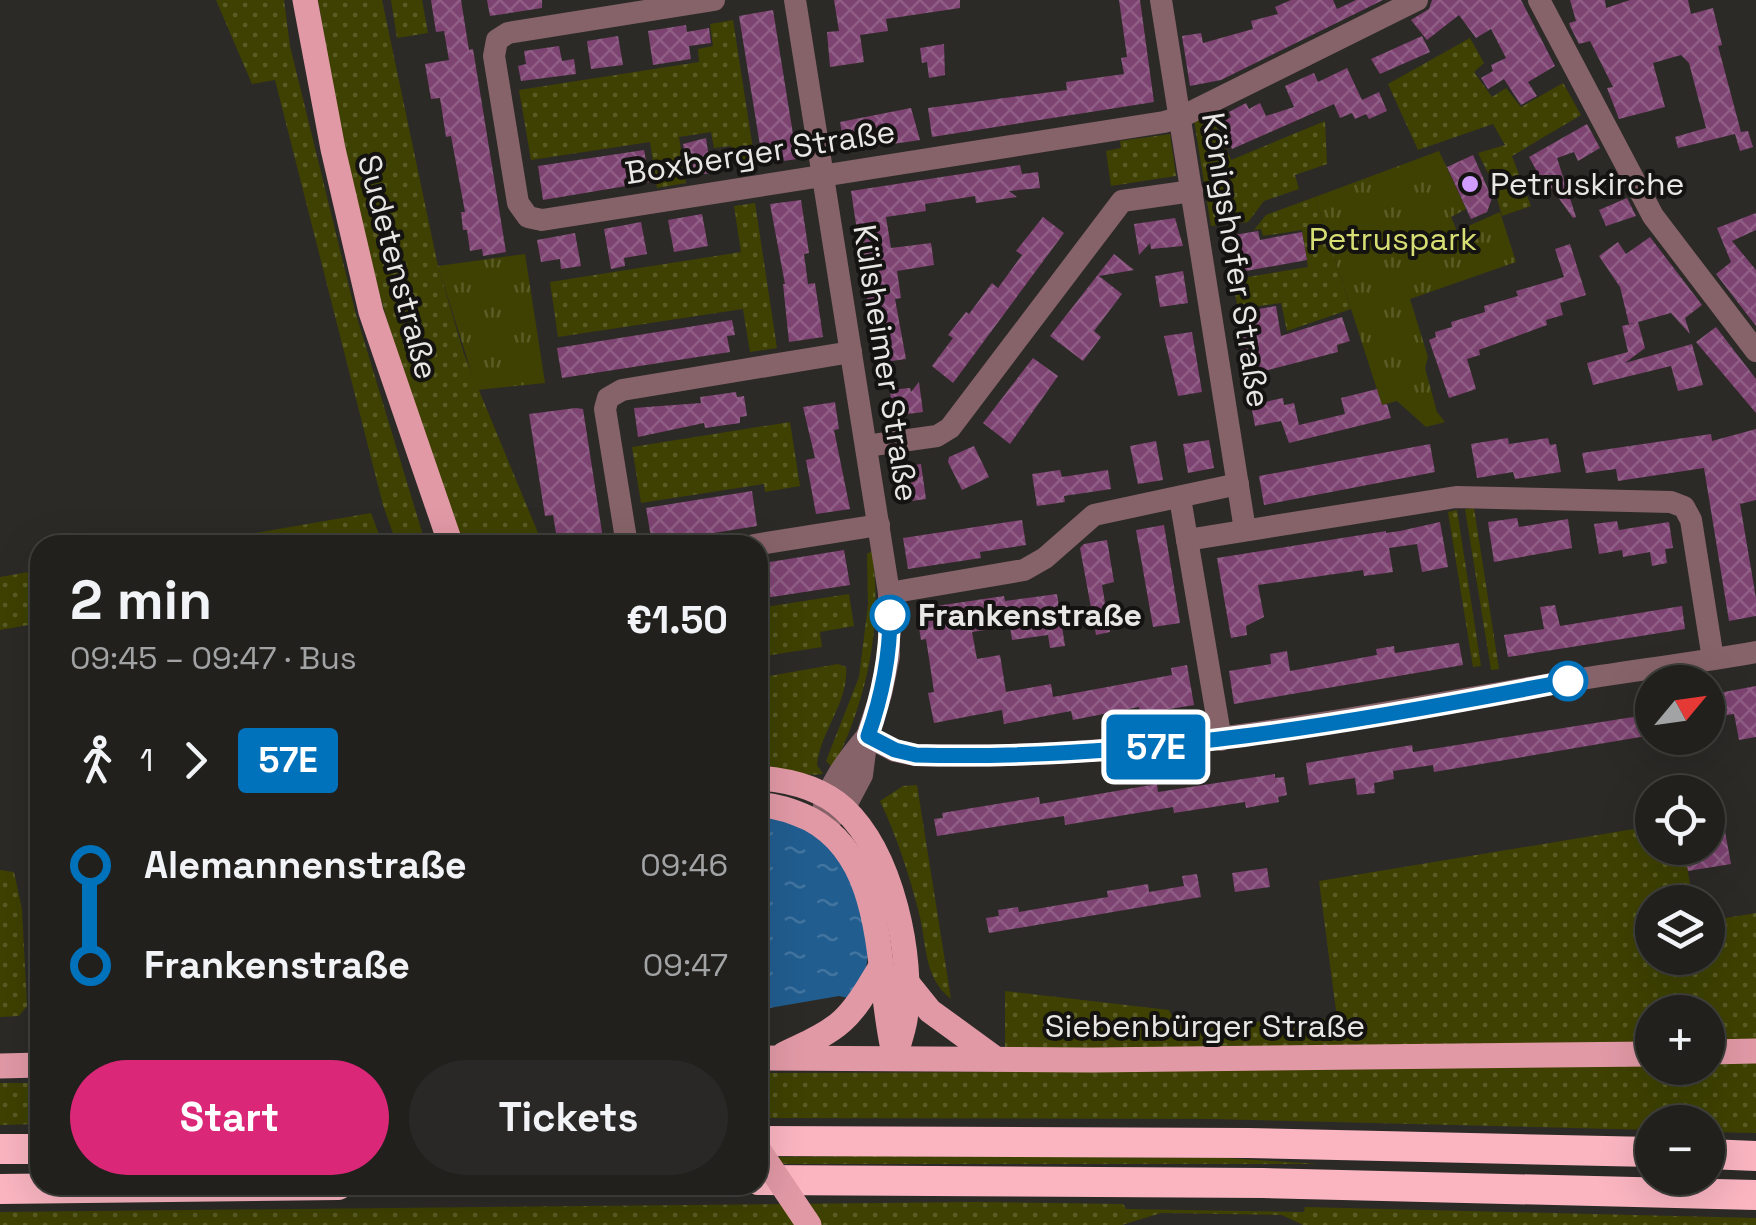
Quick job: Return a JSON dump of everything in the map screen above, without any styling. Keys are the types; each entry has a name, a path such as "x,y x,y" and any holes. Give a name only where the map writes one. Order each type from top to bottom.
{"highway":[{"path":"768,1141 1175,1142 1635,1152"},
{"path":"0,1150 30,1149"},
{"path":"1725,1155 1756,1156"},
{"path":"768,1180 1282,1183 1756,1195"},
{"path":"0,1189 30,1189"}],"main road":[{"name":"Sudetenstraße","path":"305,0 332,149 371,312 448,535"},
{"path":"768,779 796,782 835,803 867,838 884,872 899,919 905,980 905,1018 896,1058"},
{"path":"768,807 793,811 820,825 843,847 861,875 872,908 886,1018 896,1058"},
{"path":"768,1057 830,1032 854,1012 881,966"},
{"path":"905,980 930,1012 996,1059"},
{"path":"1725,1052 1756,1051"},
{"name":"Siebenbürger Straße","path":"768,1058 1635,1054"},
{"path":"0,1066 30,1066"},
{"path":"768,1164 810,1225"}],"street":[{"name":"Boxberger Straße","path":"714,0 508,33 497,40 494,56 518,203 528,217 542,220 1181,117 1417,0"},
{"name":"Külsheimer Straße","path":"795,0 889,593 888,656 862,775 835,803"},
{"name":"Königshofer Straße","path":"1162,0 1245,530"},
{"path":"1538,0 1653,216 1756,351"},
{"path":"866,446 937,436 950,428 1122,201 1192,191"},
{"path":"626,535 605,409 608,398 622,390 851,352"},
{"path":"889,593 1024,570 1045,558 1094,515 1238,484"},
{"path":"1187,540 1456,497 1671,502 1684,506 1691,520 1714,659"},
{"path":"1180,498 1220,740"},
{"path":"768,543 878,525"},
{"path":"868,736 895,750 924,755 1068,754 1220,740 1756,652"},
{"path":"820,825 835,803"}],"green space":[{"path":"216,0 284,0 290,46 355,311 423,535 394,535 275,80 252,84"},
{"path":"318,0 382,0 438,266 464,354 539,535 459,535 390,330 346,150"},
{"path":"391,0 422,0 428,33 397,38"},
{"path":"733,20 755,162 734,165 731,146 714,148 711,132 679,137 686,183 657,188 650,142 531,160 519,90 699,62 698,49 713,46 710,24"},
{"path":"1470,38 1484,63 1474,72 1492,97 1506,88 1521,107 1563,83 1581,115 1512,156 1531,206 1502,216 1493,183 1478,153 1505,145 1493,124 1418,150 1388,84"},
{"path":"1213,119 1231,160 1325,121 1327,164 1295,175 1299,189 1264,201 1248,222 1211,226 1194,120"},
{"path":"1170,134 1176,176 1111,186 1106,151 1121,148 1120,141"},
{"name":"Petruspark","path":"1439,151 1466,209 1451,217 1457,231 1500,212 1516,262 1410,299 1428,357 1425,368 1437,412 1445,422 1426,427 1397,401 1382,405 1315,197"},
{"path":"1315,197 1351,309 1287,331 1281,303 1238,309 1235,293 1244,291 1242,278 1308,267 1302,230 1263,236 1261,229 1254,230 1266,215"},
{"path":"755,203 777,348 750,352 743,309 558,337 550,282 741,252 734,206"},
{"path":"525,254 545,383 477,390 438,266"},
{"path":"790,422 800,486 765,492 764,484 641,503 632,447"},
{"path":"1474,508 1499,669 1491,670 1465,509"},
{"path":"1457,510 1481,666 1473,667 1448,512"},
{"path":"371,513 379,535 244,535"},
{"path":"872,551 875,608 869,662 855,716 833,768 826,761 859,677 868,605 867,554"},
{"path":"30,572 30,625 0,630 0,577"},
{"path":"849,594 854,626 820,632 822,647 768,655 768,606"},
{"path":"838,664 846,667 839,705 819,753 817,765 823,774 768,771 768,676"},
{"path":"917,785 951,999 931,970 911,884 880,801 903,786"},
{"path":"1635,829 1635,865 1687,865 1690,885 1635,885 1635,975 1725,975 1725,918 1756,913 1756,1133 1725,1132 1725,1105 1635,1105 1635,1130 1214,1119 768,1118 768,1073 1005,1072 1005,991 1169,1010 1177,1026 1337,1018 1319,881"},
{"path":"0,870 14,872 22,909 27,1006 19,1016 0,1017"},
{"path":"0,1083 30,1083 30,1124 0,1125"},
{"path":"768,1157 1227,1158 1318,1164 768,1164"},
{"path":"972,1202 1123,1204 1126,1209 1304,1212 1305,1207 1756,1218 1756,1225 1303,1225 1282,1215 1161,1213 1122,1225 0,1225 0,1212"}],"water":[{"path":"768,819 813,832 837,856 854,888 867,944 867,964 853,999 839,996 768,1008"}],"building":[{"path":"431,0 461,0 469,50 473,49 506,252 483,256 482,249 470,251 467,230 463,230 461,212 465,212 451,136 446,137 440,98 431,99 425,64 449,60 444,31 436,32"},
{"path":"487,0 542,0 542,8 490,16"},
{"path":"834,0 960,0 960,8 886,19 888,31 860,35 864,62 830,67 827,32 839,31"},
{"path":"1119,0 1140,0 1154,102 932,137 928,108 1067,90 1066,82 1124,74 1121,58 1127,57"},
{"path":"1291,0 1333,0 1337,9 1356,0 1383,0 1221,80 1190,86 1182,36 1201,33 1203,43 1253,29 1251,21 1278,14 1275,7"},
{"path":"1432,0 1521,0 1555,66 1528,82 1537,96 1521,105 1504,79 1488,89 1481,78 1493,71 1491,65 1506,58 1491,29 1476,38 1459,15 1427,40 1411,20 1429,9"},
{"path":"1570,0 1605,0 1606,8 1630,0 1688,0 1691,14 1713,8 1722,45 1718,46 1741,132 1748,131 1753,147 1740,151 1735,134 1678,148 1675,137 1706,128 1689,63 1681,55 1653,63 1665,107 1619,119 1607,88 1613,87 1590,41 1579,44 1570,26 1576,21"},
{"path":"773,10 797,159 763,164 739,16"},
{"path":"686,25 687,32 709,28 711,43 689,46 691,59 653,65 648,31"},
{"path":"618,36 623,65 591,69 587,41"},
{"path":"1422,36 1430,52 1380,74 1371,59"},
{"path":"944,44 945,75 929,78 920,48"},
{"path":"559,46 562,61 574,59 576,74 521,81 518,66 526,64 524,51"},
{"path":"1347,68 1362,100 1379,92 1387,111 1369,119 1366,114 1355,119 1352,113 1340,118 1334,104 1232,149 1220,123 1231,117 1229,112 1246,103 1249,109 1260,103 1266,116 1294,107 1285,86 1314,73 1318,82"},
{"path":"911,108 920,140 845,151 840,122"},
{"path":"1587,124 1600,148 1578,161 1574,152 1557,158 1576,217 1573,218 1550,186 1546,188 1529,157"},
{"path":"706,138 711,173 688,176 683,144"},
{"path":"644,150 650,182 543,200 538,166"},
{"name":"Petruskirche","path":"1473,155 1492,198 1487,212 1471,219 1447,167"},
{"path":"1020,165 1022,174 1038,172 1040,188 1009,191 1017,197 976,203 975,196 925,204 926,211 886,217 891,248 931,243 934,265 897,271 901,298 895,299 906,359 877,363 851,191"},
{"path":"1627,198 1636,216 1606,226 1599,210"},
{"path":"801,200 809,253 804,254 808,284 815,283 823,337 789,342 785,284 770,204"},
{"path":"1756,213 1756,230 1732,241 1756,270 1756,326 1716,274 1731,262 1717,228"},
{"path":"702,214 708,246 674,252 668,220"},
{"path":"1043,217 1064,233 953,383 932,366 953,338 948,335 992,283 998,288 1022,255 1016,251"},
{"path":"1175,218 1183,246 1151,249 1150,243 1139,255 1134,224"},
{"path":"641,222 647,254 624,258 625,266 611,269 604,229"},
{"path":"1258,231 1260,240 1302,232 1307,260 1240,272 1234,235"},
{"path":"575,233 581,266 561,269 560,259 541,262 537,240"},
{"path":"1650,237 1702,305 1685,318 1690,334 1671,313 1638,322 1645,348 1625,363 1692,344 1703,385 1678,391 1671,366 1593,385 1587,363 1628,352 1622,326 1635,323 1629,324 1620,287 1599,256 1618,242 1626,254"},
{"path":"1570,244 1586,295 1560,303 1563,315 1546,320 1547,325 1479,350 1480,355 1467,359 1476,389 1449,398 1429,340 1436,337 1435,332 1452,327 1451,322 1485,312 1484,306 1518,296 1516,291 1564,277 1555,249"},
{"path":"1114,254 1134,270 1099,276 1122,294 1094,331 1101,337 1083,361 1050,336"},
{"path":"1183,271 1188,303 1160,307 1155,276"},
{"path":"1276,306 1281,336 1342,317 1350,341 1337,345 1338,352 1245,376 1235,313"},
{"path":"732,320 735,335 727,336 730,352 562,378 557,348"},
{"path":"1716,327 1756,379 1756,413 1696,342"},
{"path":"1192,332 1202,392 1178,396 1164,336"},
{"path":"1033,358 1058,376 1010,444 983,423"},
{"path":"919,382 923,412 892,416 890,390 910,388 911,392"},
{"path":"1377,389 1391,418 1289,443 1281,421 1255,426 1251,405 1283,398 1284,405 1294,403 1299,425 1345,414 1341,398"},
{"path":"736,392 737,397 744,396 747,416 740,417 740,423 705,428 704,423 638,437 634,408 701,403 700,397"},
{"path":"835,402 839,429 834,430 850,509 816,514 806,460 815,458 803,407"},
{"path":"583,409 602,535 556,535 553,515 545,516 529,414"},
{"path":"1756,429 1756,500 1740,504 1756,616 1729,621 1704,468 1618,481 1616,469 1586,473 1582,453 1711,434 1712,441"},
{"path":"1508,438 1509,444 1548,438 1550,445 1556,444 1561,472 1515,479 1513,472 1477,478 1471,444"},
{"path":"1209,440 1214,468 1188,473 1183,444"},
{"path":"1156,441 1163,480 1138,484 1130,446"},
{"path":"1430,444 1435,472 1264,505 1259,476"},
{"path":"974,446 989,477 962,490 949,457"},
{"path":"921,464 926,499 897,503 891,469"},
{"path":"1060,470 1062,477 1108,470 1111,489 1064,496 1065,502 1037,506 1032,474"},
{"path":"752,491 757,526 701,535 651,535 646,508"},
{"path":"1517,518 1519,527 1568,519 1572,548 1494,562 1488,522"},
{"path":"1022,520 1026,545 980,552 981,558 908,569 903,538"},
{"path":"1617,521 1619,530 1669,522 1673,548 1665,549 1667,563 1652,566 1650,552 1623,557 1622,550 1599,554 1594,524"},
{"path":"1440,522 1448,567 1422,572 1417,544 1389,548 1393,572 1364,576 1363,570 1258,585 1264,617 1246,626 1247,635 1231,638 1217,558"},
{"path":"1164,525 1180,623 1153,627 1136,530"},
{"path":"1107,540 1114,582 1102,585 1110,632 1096,635 1080,548"},
{"path":"844,550 850,585 768,597 768,562"},
{"path":"1057,594 1065,646 1050,648 1048,635 1012,640 1010,626 972,632 977,659 1000,655 1006,692 1051,684 1053,697 1172,675 1171,668 1187,665 1194,705 1140,714 1139,707 1073,720 1071,711 1004,724 1002,710 934,723 928,693 934,692 926,639 921,640 916,609 1004,596 1005,601"},
{"path":"1555,605 1560,626 1682,606 1685,629 1508,657 1504,635 1544,629 1540,607"},
{"path":"1459,643 1463,665 1234,704 1229,671 1271,664 1270,654 1287,651 1290,671 1377,655 1376,649 1394,646 1395,653"},
{"path":"1756,686 1756,737 1739,740 1734,714 1725,715 1725,692"},
{"path":"1635,717 1635,738 1434,772 1433,765 1393,771 1394,779 1374,783 1375,793 1357,795 1355,778 1309,785 1306,763 1412,745 1413,752"},
{"path":"1275,774 1275,778 1284,777 1287,795 1278,797 1279,802 1246,808 1245,802 1174,813 1173,807 1065,825 1064,816 937,836 934,819 943,818 942,813 1039,797 1040,804 1157,784 1158,792"},
{"path":"1725,831 1731,864 1725,865"},
{"path":"1687,865 1725,865 1688,871"},
{"path":"1267,868 1270,887 1235,892 1232,873"},
{"path":"1197,874 1201,897 989,933 986,918 999,916 998,910 1018,907 1019,912 1108,897 1107,891 1148,884 1149,892 1184,886 1182,876"}],"bus line":[{"name":"57E","path":"890,615 888,656 868,736 895,750 916,755 1068,754 1220,740 1568,681"}],"place":[{"name":"Petruskirche","path":"1470,184"},
{"name":"Frankenstraße","path":"890,615"}]}
